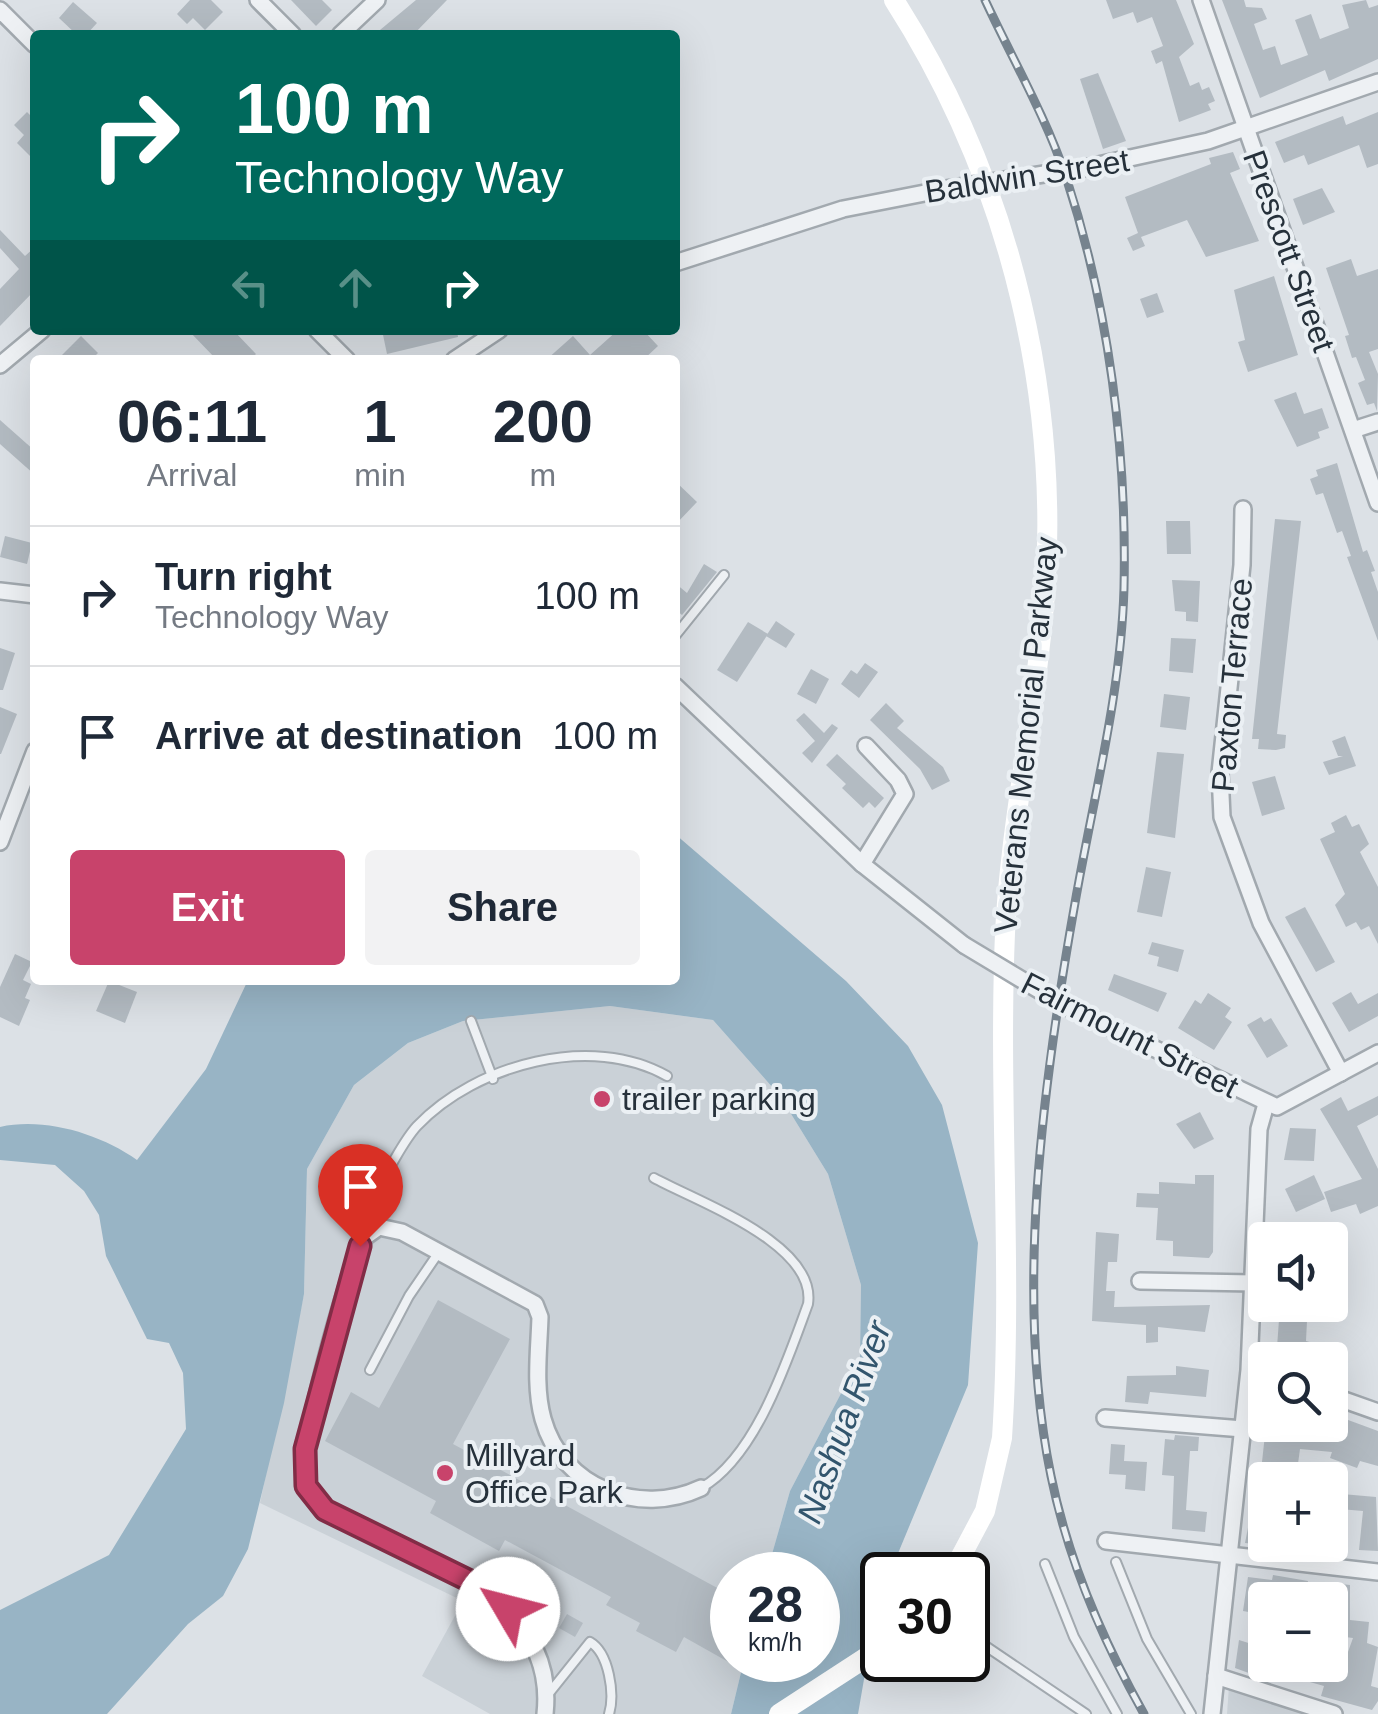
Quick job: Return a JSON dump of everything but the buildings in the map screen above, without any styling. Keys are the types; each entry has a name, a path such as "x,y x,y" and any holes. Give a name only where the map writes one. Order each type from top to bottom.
{"main road":[{"name":"Veterans Memorial Parkway","path":"894,0 949,96 994,208 1025,315 1044,444 1048,512 1044,606 1006,910 1000,1449 985,1511 963,1552"},
{"path":"779,1714 860,1661"}],"street":[{"path":"258,0 288,30"},
{"path":"345,30 376,0"},
{"name":"Prescott Street","path":"1201,0 1378,503"},
{"path":"0,10 30,40"},
{"name":"Baldwin Street","path":"680,262 855,206 1168,151 1378,82"},
{"path":"0,365 36,335"},
{"path":"322,335 342,355"},
{"path":"461,355 491,335"},
{"path":"1353,430 1378,422"},
{"name":"Paxton Terrace","path":"1244,510 1242,565 1220,773 1222,817 1262,922 1341,1073"},
{"path":"0,591 30,594"},
{"name":"Fairmount Street","path":"680,691 862,864 964,945 1081,1015 1266,1104 1282,1106 1378,1054"},
{"path":"862,864 876,849 905,794 898,780 866,746"},
{"path":"0,842 30,765"},
{"path":"1256,1222 1259,1129 1266,1104"},
{"path":"545,1706 532,1644 497,1599 472,1582 328,1512 305,1484 304,1456 317,1398 360,1246 374,1229 394,1229 537,1307 542,1416 556,1447 573,1470 600,1488 634,1499 673,1499 700,1488"},
{"path":"1140,1281 1248,1283"},
{"path":"1348,1401 1378,1412"},
{"path":"1212,1714 1248,1409"},
{"path":"1105,1418 1243,1429"},
{"path":"1106,1541 1378,1572"},
{"path":"1216,1676 1334,1714"}],"lane":[{"path":"680,630 724,575"},
{"path":"471,1021 493,1078"},
{"path":"374,1229 372,1202 413,1131 444,1104 493,1078 548,1059 587,1054 633,1060 667,1076"},
{"path":"654,1178 782,1247 802,1270 809,1288 806,1310 767,1406 724,1468 700,1488"},
{"path":"370,1370 409,1296 439,1252"},
{"path":"1116,1562 1147,1639 1191,1714"},
{"path":"1045,1564 1074,1638 1117,1714"},
{"path":"545,1706 590,1642 602,1655 612,1692 609,1714"},
{"path":"990,1650 1086,1714"}],"shaded area":[{"path":"610,1006 713,1020 780,1096 828,1174 861,1285 860,1357 790,1491 773,1552 710,1552 710,1682 739,1682 731,1714 490,1714 422,1676 463,1601 260,1503 304,1294 307,1169 354,1085 408,1043 463,1021"},
{"path":"1229,1686 1312,1714 1227,1714"}],"water":[{"name":"Nashua River","path":"680,838 846,981 908,1046 942,1105 978,1243 968,1385 899,1552 860,1552 860,1682 864,1682 858,1714 731,1714 739,1682 840,1682 840,1552 773,1552 790,1491 860,1357 861,1285 828,1174 780,1096 713,1020 610,1006 463,1021 408,1043 354,1085 307,1169 304,1294 284,1403 248,1549 223,1596 188,1624 107,1714 0,1714 0,1610 109,1555 186,1429 183,1373 169,1343 147,1339 106,1256 99,1215 84,1191 55,1165 0,1160 0,1127 35,1124 72,1130 106,1142 137,1160 206,1069 246,985 680,985"}],"railway":[{"path":"985,0 1039,110 1066,177 1094,277 1118,432 1124,536 1122,628 1112,707 1063,972 1044,1116 1037,1189 1035,1335 1040,1407 1058,1507 1101,1628 1144,1714"}],"place":[{"name":"trailer parking","path":"602,1099"},
{"name":"Millyard Office Park","path":"445,1473"}],"route":[{"path":"360,1246 305,1449 306,1486 325,1510 472,1582 508,1609"}]}
